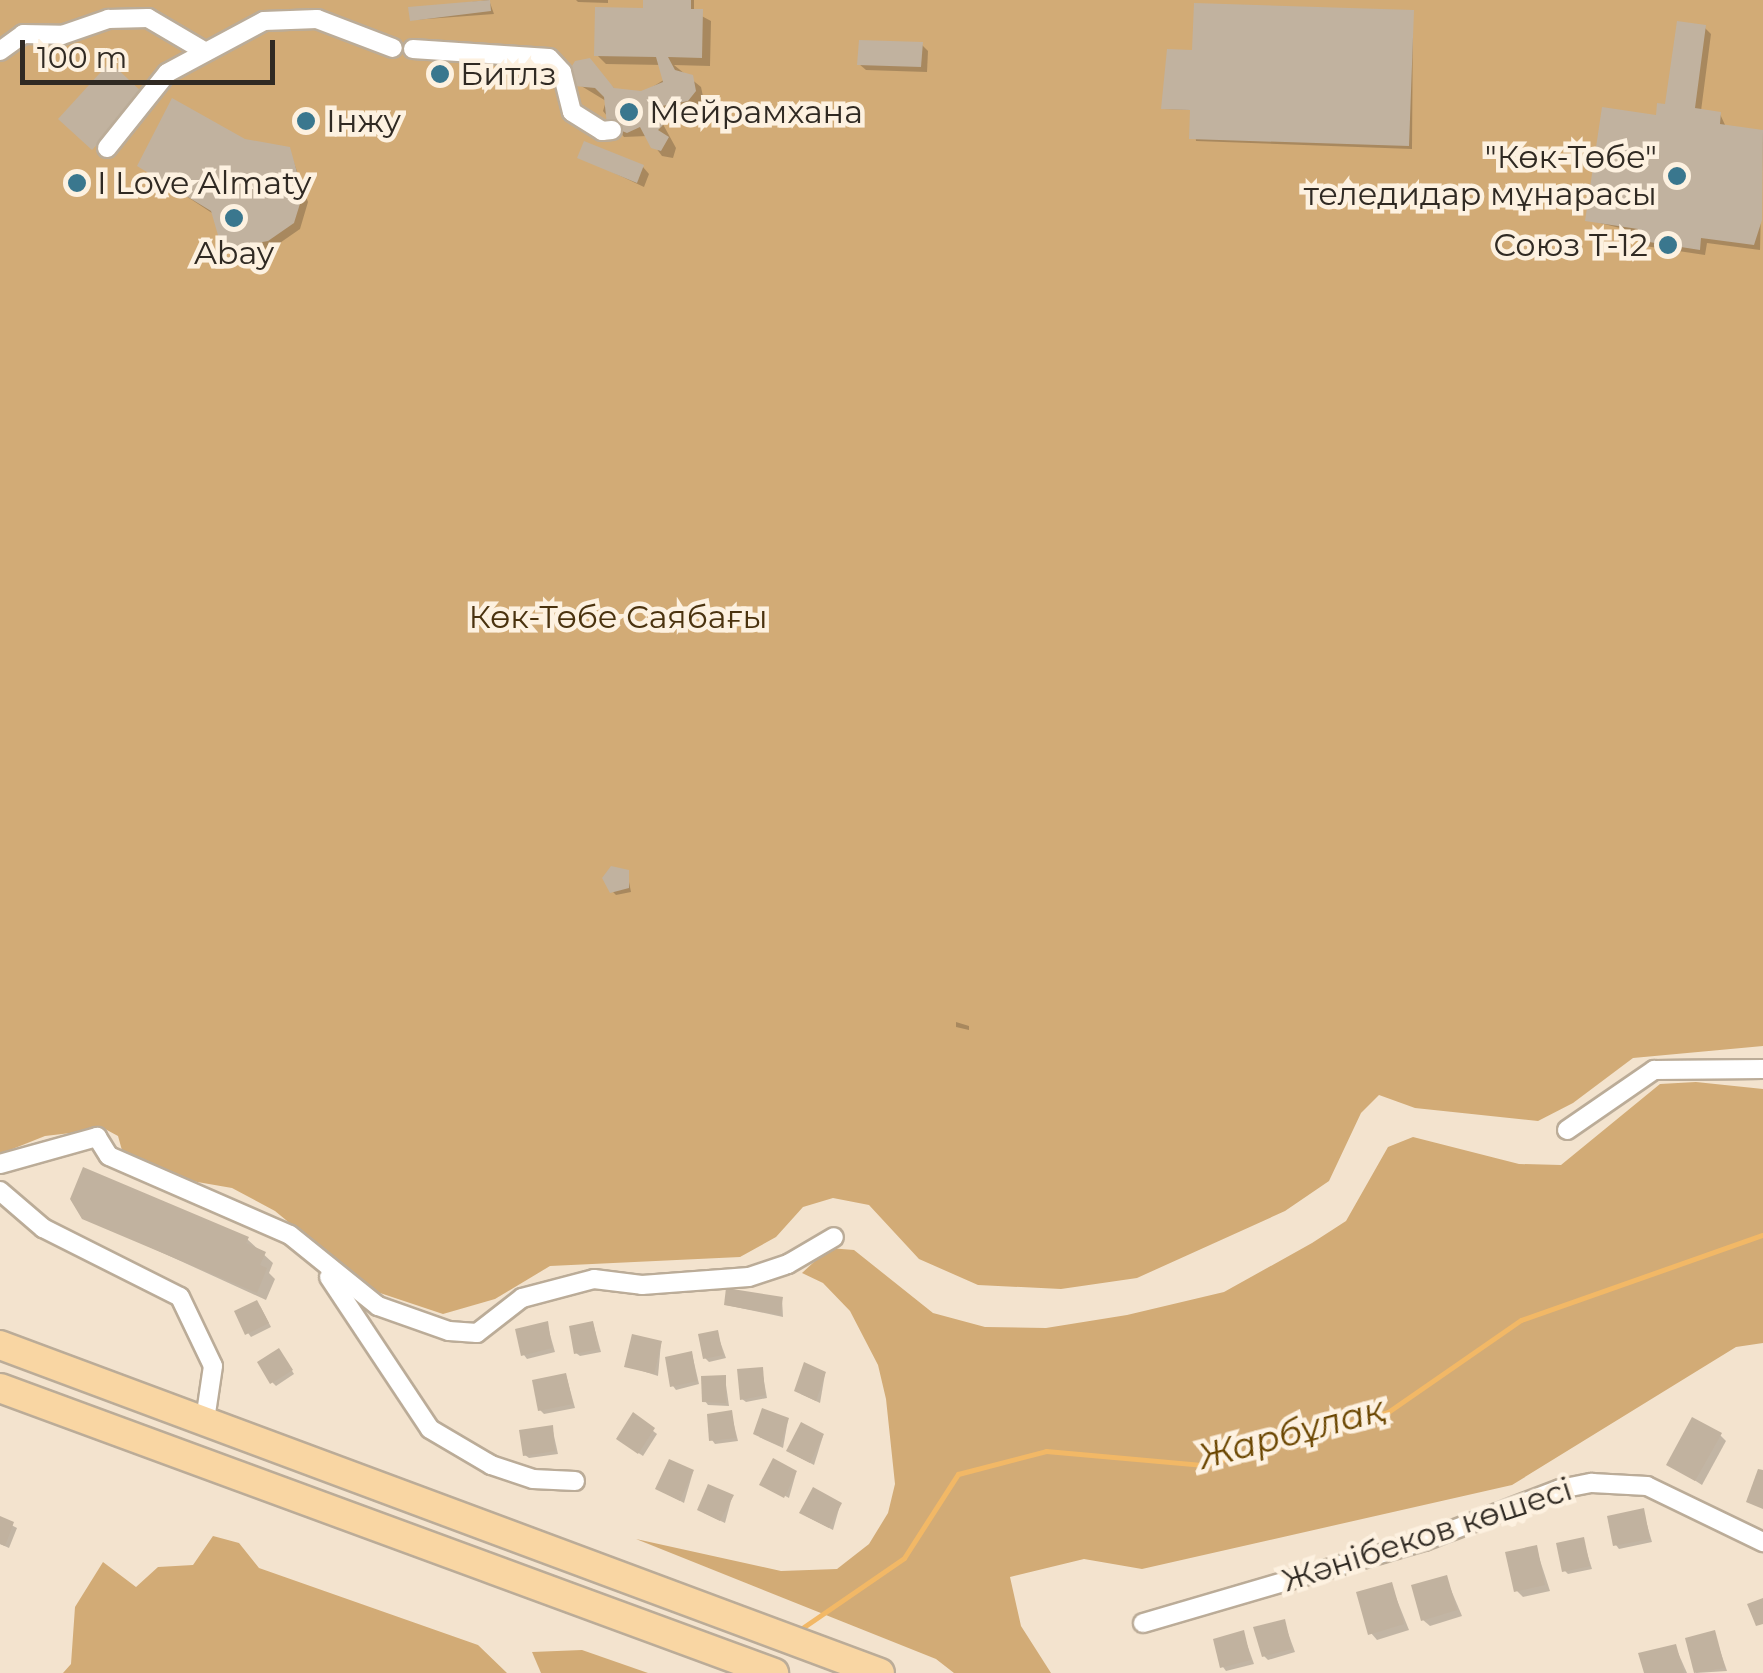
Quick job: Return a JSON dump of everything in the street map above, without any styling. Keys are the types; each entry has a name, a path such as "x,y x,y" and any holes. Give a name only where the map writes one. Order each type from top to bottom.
{"main road":[{"path":"0,1344 880,1673"},
{"path":"0,1388 774,1673"}],"street":[{"path":"0,51 23,34 62,35 108,19 148,18 206,52"},
{"path":"107,148 166,73 264,21 317,20 393,48"},
{"path":"414,48 549,58 562,72 572,112 602,131 612,130"},
{"path":"1567,1130 1654,1070 1763,1069"},
{"path":"0,1164 96,1136 108,1156 290,1234 322,1264 409,1321 477,1333 522,1298 594,1279 642,1285 750,1278 834,1237"},
{"path":"0,1192 43,1228 180,1297 214,1366 205,1420"},
{"path":"322,1264 430,1429 490,1465 534,1480 574,1481"},
{"name":"Жәнібеков көшесі","path":"1143,1622 1424,1541 1560,1488 1592,1483 1646,1486 1763,1542"}],"green space":[{"name":"Көк-Төбе Саябағы","path":"0,0 1763,0 1763,1046 1633,1058 1573,1103 1538,1121 1415,1108 1379,1095 1361,1113 1329,1181 1285,1211 1137,1278 1061,1289 978,1285 919,1259 869,1205 833,1198 803,1207 776,1237 740,1257 550,1266 495,1299 443,1314 371,1290 275,1211 232,1188 157,1175 123,1154 118,1136 105,1129 45,1136 0,1154"},
{"path":"1696,1082 1763,1089 1763,1343 1736,1347 1512,1485 1142,1569 1084,1559 1010,1577 1021,1626 1051,1673 954,1673 936,1659 636,1539 781,1571 837,1569 869,1544 888,1513 895,1484 886,1399 878,1365 850,1311 823,1283 802,1273 829,1248 854,1250 933,1313 985,1327 1046,1328 1127,1315 1224,1292 1312,1243 1346,1221 1388,1147 1413,1137 1519,1164 1561,1165 1660,1084"},
{"path":"213,1536 239,1543 259,1568 478,1645 507,1673 63,1673 71,1664 75,1607 103,1562 136,1587 158,1567 193,1565"},
{"path":"582,1650 648,1673 541,1673 532,1652"}],"building":[{"path":"490,0 491,11 410,21 408,7"},
{"path":"643,0 691,0 691,9 703,9 702,58 668,57 675,70 693,75 696,91 688,101 652,108 663,125 658,130 669,137 661,151 651,148 640,127 627,133 607,125 604,97 595,88 574,86 569,71 575,61 590,58 614,88 641,91 663,82 656,57 594,56 595,7 643,8"},
{"path":"1194,3 1414,10 1409,146 1189,139 1190,110 1161,109 1167,49 1192,50"},
{"path":"1677,21 1706,25 1695,108 1721,112 1720,124 1763,130 1762,220 1754,245 1701,238 1700,250 1636,240 1638,229 1585,221 1602,107 1656,115 1657,103 1665,104"},
{"path":"859,40 923,42 921,67 857,65"},
{"path":"110,62 144,94 92,150 58,119"},
{"path":"172,98 245,139 290,147 303,194 294,223 268,241 222,249 211,211 137,166"},
{"path":"584,141 644,165 637,183 577,158"},
{"path":"611,866 629,870 629,888 610,893 602,878"},
{"path":"83,1167 249,1237 246,1243 266,1252 260,1265 267,1268 257,1293 82,1219 70,1199"},
{"path":"726,1288 783,1297 780,1315 724,1305"},
{"path":"257,1300 269,1323 245,1335 234,1311"},
{"path":"548,1321 552,1348 521,1356 515,1329"},
{"path":"593,1321 599,1349 574,1354 569,1326"},
{"path":"718,1330 723,1355 703,1359 698,1334"},
{"path":"632,1334 662,1341 654,1374 624,1367"},
{"path":"279,1348 293,1370 270,1384 257,1362"},
{"path":"692,1351 697,1381 670,1387 665,1357"},
{"path":"804,1362 826,1372 816,1401 794,1391"},
{"path":"763,1367 765,1395 740,1400 737,1369"},
{"path":"566,1373 573,1404 538,1411 532,1380"},
{"path":"726,1375 726,1403 702,1402 701,1376"},
{"path":"762,1408 789,1418 780,1446 753,1434"},
{"path":"732,1410 736,1438 709,1441 707,1414"},
{"path":"633,1412 655,1428 638,1454 616,1439"},
{"path":"1692,1417 1722,1433 1695,1481 1666,1465"},
{"path":"801,1422 824,1434 810,1463 786,1451"},
{"path":"553,1425 555,1451 523,1456 519,1430"},
{"path":"773,1458 797,1471 784,1498 759,1485"},
{"path":"669,1459 694,1470 680,1501 655,1489"},
{"path":"1758,1469 1763,1470 1763,1509 1746,1502"},
{"path":"708,1484 734,1495 720,1521 697,1510"},
{"path":"813,1487 842,1503 829,1528 799,1513"},
{"path":"1644,1508 1650,1539 1613,1546 1607,1516"},
{"path":"0,1516 14,1522 5,1546 0,1544"},
{"path":"1584,1537 1590,1566 1562,1572 1556,1543"},
{"path":"1537,1545 1545,1585 1514,1592 1505,1552"},
{"path":"1447,1575 1457,1610 1421,1621 1411,1585"},
{"path":"1392,1582 1404,1624 1368,1635 1356,1592"},
{"path":"1763,1598 1763,1624 1756,1626 1747,1604"},
{"path":"1285,1619 1292,1649 1262,1657 1253,1627"},
{"path":"1244,1630 1251,1660 1220,1668 1213,1639"},
{"path":"1715,1630 1725,1668 1694,1673 1685,1638"},
{"path":"1676,1644 1684,1673 1644,1673 1638,1653"}],"waterway":[{"name":"Жарбұлақ","path":"795,1633 904,1558 958,1474 1046,1451 1204,1465 1388,1412 1521,1320 1763,1235"}],"place":[{"name":"Битлз","path":"440,74"},
{"name":"Мейрамхана","path":"629,112"},
{"name":"Інжу","path":"306,121"},
{"name":"\"Көк-Төбе\" теледидар мұнарасы","path":"1677,176"},
{"name":"I Love Almaty","path":"77,183"},
{"name":"Abay","path":"234,218"},
{"name":"Союз Т-12","path":"1668,245"}]}
